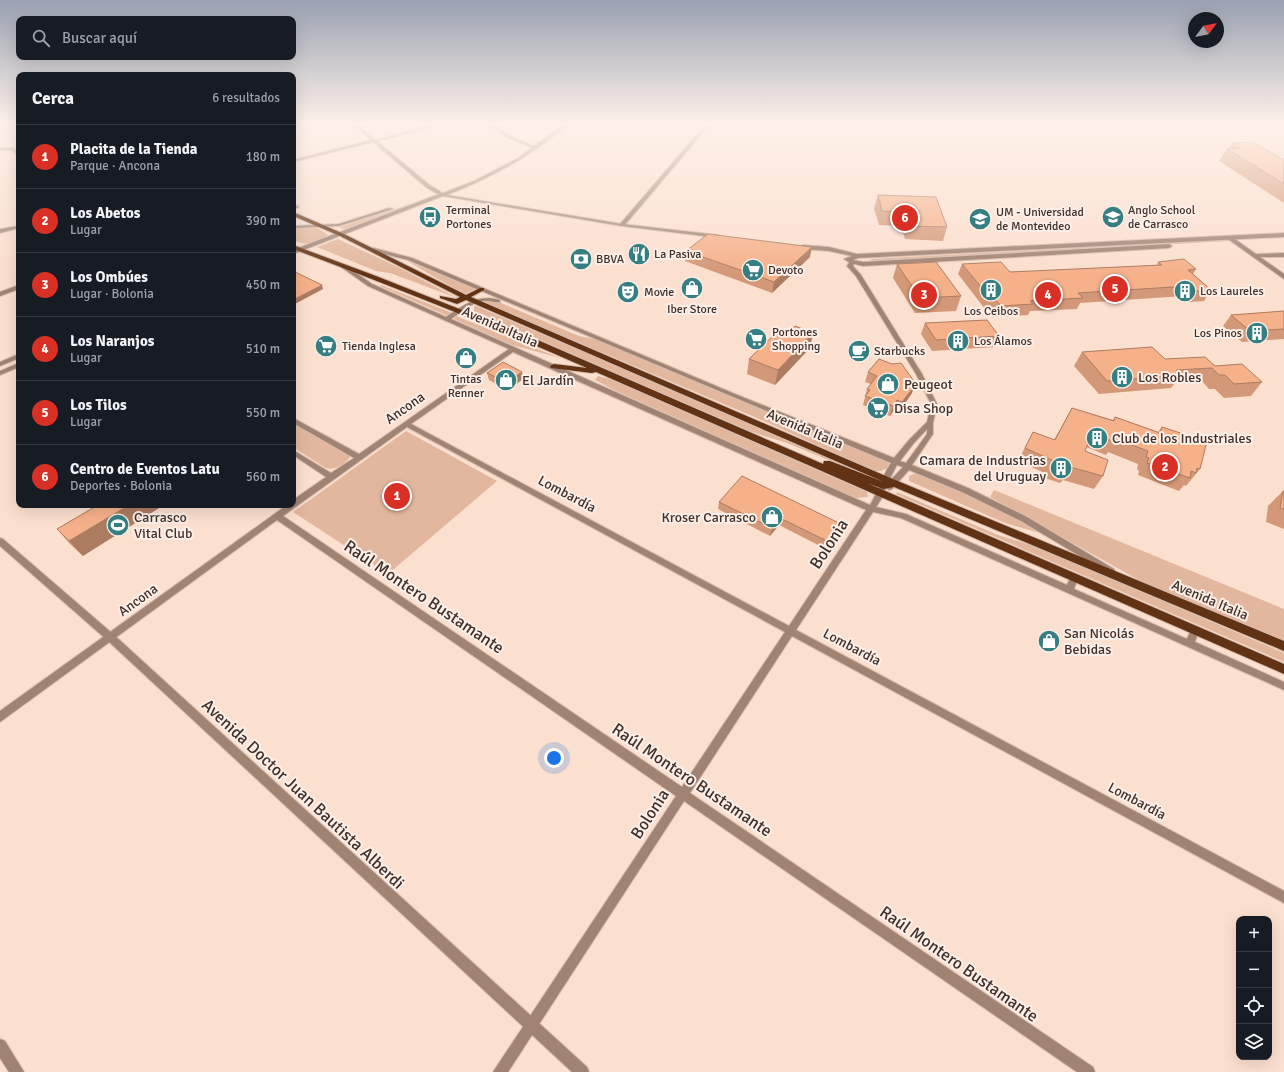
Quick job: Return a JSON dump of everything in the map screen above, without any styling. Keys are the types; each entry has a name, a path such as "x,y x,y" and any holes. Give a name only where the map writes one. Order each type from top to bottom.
{"main road":[{"name":"Avenida Italia","path":"296,215 342,234 466,298 883,486 1074,578 1284,669"},
{"name":"Avenida Italia","path":"296,251 344,266 460,311 762,442 793,449 883,486"},
{"path":"374,277 396,279 453,301 466,298 482,289"},
{"path":"554,366 602,372"},
{"name":"Avenida Italia","path":"895,483 1284,646"},
{"path":"883,486 895,483"},
{"path":"883,486 903,491 987,528 1006,534 1018,534"}],"street":[{"path":"413,174 429,187 441,194 468,200 622,225 724,237"},
{"path":"296,227 348,223 462,188 489,174"},
{"path":"622,225 665,174"},
{"path":"296,251 479,179"},
{"path":"462,188 463,196 468,200"},
{"path":"0,231 16,227"},
{"path":"895,483 930,434 930,423 934,404 858,275 850,266 852,258 1284,235"},
{"path":"829,249 851,262 862,264 1236,242 1247,237"},
{"path":"1230,238 1284,277"},
{"path":"795,246 829,249 866,260 862,264 858,275"},
{"name":"Avenida Italia","path":"374,250 410,259 590,335 972,492 1024,519 1126,580"},
{"path":"1256,256 1284,255"},
{"name":"Avenida Italia","path":"344,266 370,284 871,509 903,516 1284,686"},
{"path":"0,294 16,288"},
{"name":"Avenida Italia","path":"447,319 483,298 491,298 556,325 581,334 590,335"},
{"name":"Ancona","path":"296,502 330,476 513,349"},
{"path":"0,364 16,357"},
{"path":"0,373 16,366"},
{"path":"296,422 358,457"},
{"name":"Bolonia","path":"500,1072 682,793 871,509 897,461 920,430 930,423"},
{"name":"Lombardía","path":"406,424 791,630 1284,897"},
{"path":"296,454 330,476"},
{"name":"Ancona","path":"0,717 288,508"},
{"name":"Raúl Montero Bustamante","path":"277,516 1088,1072"},
{"name":"Avenida Doctor Juan Bautista Alberdi","path":"0,541 110,637 582,1072"},
{"path":"1069,591 1074,578"},
{"path":"1190,644 1194,630"},
{"path":"0,1046 17,1072"}],"shaded area":[{"path":"432,197 348,230 340,228 340,227"},
{"path":"303,227 318,228 328,235 321,240 312,243 297,242 296,228"},
{"path":"338,239 400,268 457,298 390,273 376,271 317,247"},
{"path":"1229,241 874,261 870,259"},
{"path":"407,261 474,288 475,290 464,294"},
{"path":"381,285 452,313 448,316 380,286"},
{"path":"485,298 489,298 579,336 598,340 888,461 890,467 881,471 874,471 764,421 481,301"},
{"path":"474,306 876,477 858,472 787,443 752,432 474,312"},
{"path":"456,316 560,358 512,345 454,319"},
{"path":"598,376 613,380 867,492 868,497 856,498 614,390 595,380"},
{"path":"296,424 350,455 345,463 338,467 331,469 324,467 296,449"},
{"path":"406,431 497,481 388,574 293,512"},
{"path":"917,473 995,506 1040,533 1005,523 909,481 909,476"},
{"path":"994,490 1284,609 1284,644 1146,584 990,497"},
{"path":"897,492 998,535 1040,548 1284,653 1284,662 896,494"}],"building":[{"path":"1268,174 1284,174 1284,184"},
{"path":"878,195 936,197 947,227 909,226 904,212 882,211"},
{"name":"Devoto","path":"708,234 812,247 774,282 686,251"},
{"path":"1184,259 1196,269 1188,270 1211,290 1197,291 1189,286 1078,293 1083,298 1030,301 1033,304 1001,306 994,298 990,298 962,264 1001,262 1010,272 1162,265 1158,262"},
{"path":"936,262 961,296 920,298 897,264"},
{"path":"296,272 322,285 296,298"},
{"path":"1284,311 1284,329 1250,331 1231,315"},
{"path":"987,320 999,336 936,340 925,323"},
{"path":"795,326 813,333 778,370 749,359 776,333 791,331"},
{"path":"1152,347 1165,359 1205,357 1215,366 1242,364 1262,382 1234,384 1225,375 1219,375 1212,368 1176,370 1181,375 1107,381 1082,352"},
{"path":"879,359 892,364 901,363 916,384 902,402 897,400 893,406 865,396 870,390 867,389 877,376 868,372"},
{"path":"503,362 522,372 507,382 487,373"},
{"path":"1072,408 1114,421 1115,417 1160,433 1162,427 1196,438 1195,441 1206,445 1200,469 1197,468 1196,473 1191,471 1190,478 1147,463 1149,458 1146,457 1148,451 1116,439 1115,442 1092,433 1085,451 1108,460 1103,476 1070,467 1068,470 1053,465 1054,461 1025,448 1033,432 1055,440"},
{"name":"Kroser Carrasco","path":"742,476 839,523 827,541 780,518 772,528 719,502"},
{"path":"1284,491 1284,509 1280,508"},
{"path":"93,508 124,508 69,541 57,529"}],"place":[{"name":"Terminal Portones","path":"430,217"},
{"name":"Anglo School de Carrasco","path":"1113,217"},
{"name":"Centro de Eventos Latu","path":"905,218"},
{"name":"UM - Universidad de Montevideo","path":"980,219"},
{"name":"La Pasiva","path":"639,254"},
{"name":"BBVA","path":"581,259"},
{"name":"Devoto","path":"753,270"},
{"name":"Iber Store","path":"692,288"},
{"name":"Los Tilos","path":"1115,289"},
{"name":"Los Ceibos","path":"991,290"},
{"name":"Los Laureles","path":"1185,291"},
{"name":"Movie","path":"628,292"},
{"name":"Los Ombúes","path":"924,295"},
{"name":"Los Naranjos","path":"1048,295"},
{"name":"Los Pinos","path":"1257,333"},
{"name":"Portones Shopping","path":"756,339"},
{"name":"Los Álamos","path":"958,341"},
{"name":"Tienda Inglesa","path":"326,346"},
{"name":"Starbucks","path":"859,351"},
{"name":"Tintas Renner","path":"466,358"},
{"name":"Los Robles","path":"1122,377"},
{"name":"El Jardín","path":"506,380"},
{"name":"Peugeot","path":"888,384"},
{"name":"Disa Shop","path":"878,408"},
{"name":"Club de los Industriales","path":"1097,438"},
{"name":"Los Abetos","path":"1165,467"},
{"name":"Camara de Industrias del Uruguay","path":"1061,468"},
{"name":"Placita de la Tienda","path":"397,496"},
{"name":"Kroser Carrasco","path":"772,517"},
{"name":"Carrasco Vital Club","path":"118,525"},
{"name":"San Nicolás Bebidas","path":"1049,641"}]}
